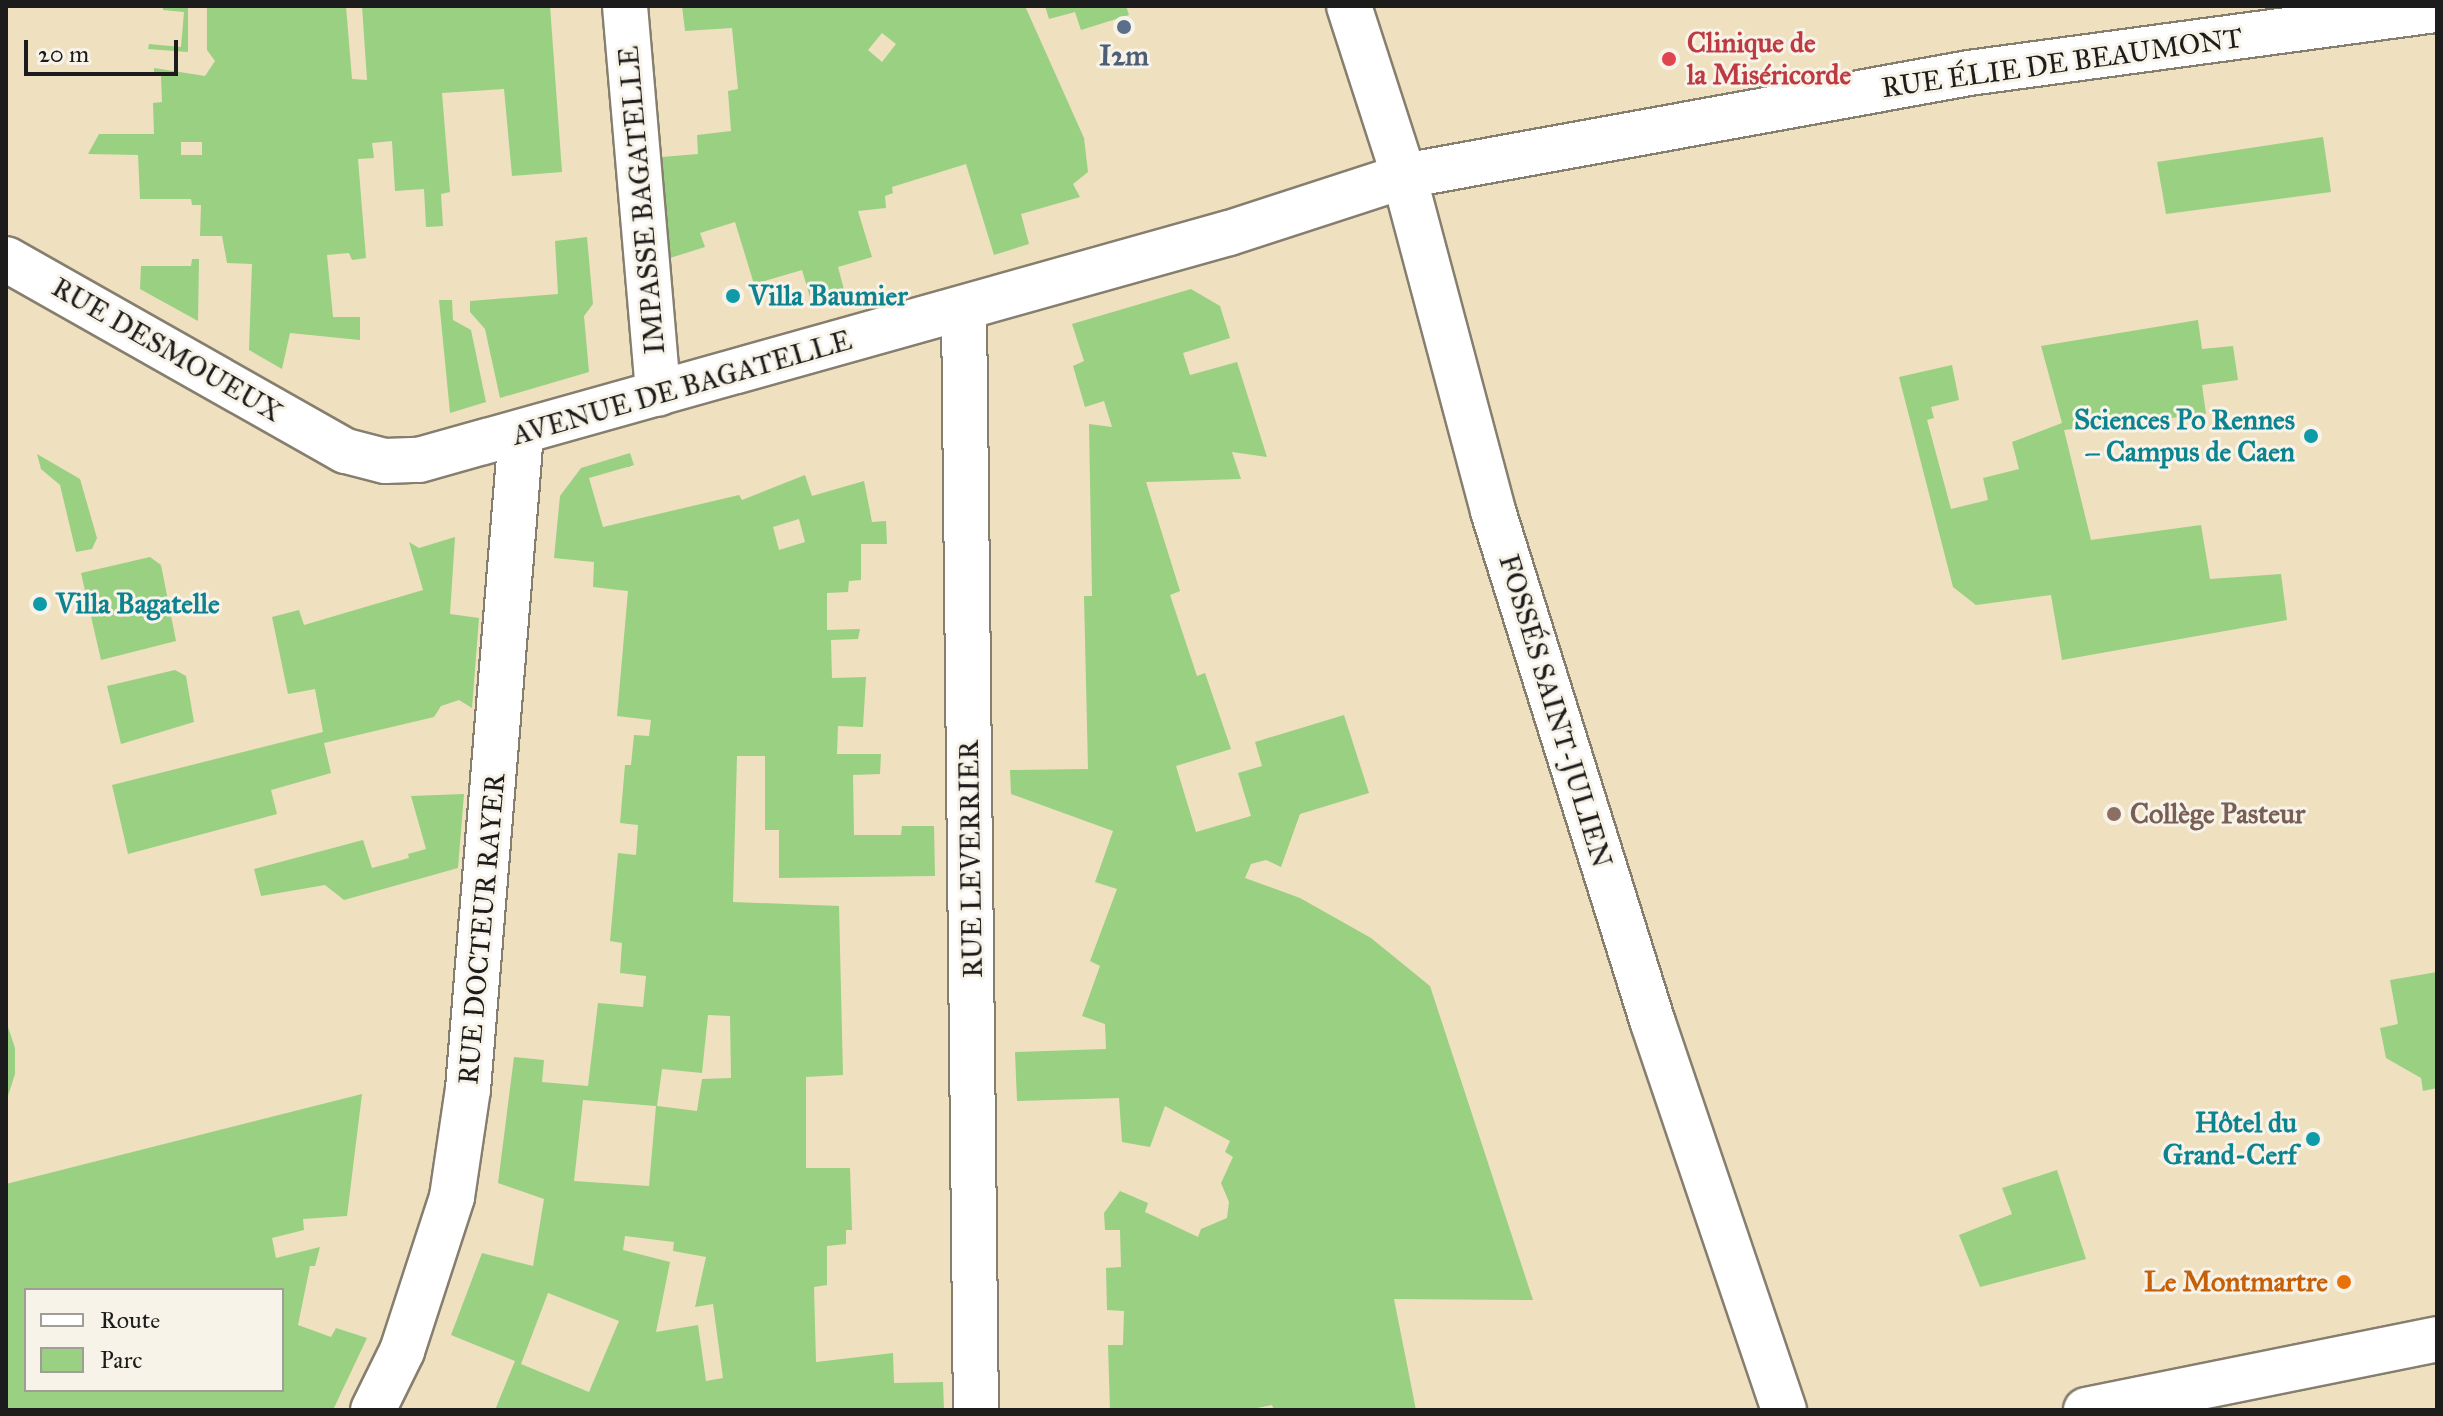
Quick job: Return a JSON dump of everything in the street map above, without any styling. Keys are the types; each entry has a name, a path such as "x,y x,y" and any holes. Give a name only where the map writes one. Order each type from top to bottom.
{"street":[{"name":"IMPASSE BAGATELLE","path":"625,6 658,394"},
{"name":"FOSSÉS SAINT-JULIEN","path":"1349,6 1404,176 1493,511 1653,1023 1784,1410"},
{"name":"RUE ÉLIE DE BEAUMONT","path":"1404,176 1969,73 2436,9"},
{"name":"AVENUE DE BAGATELLE","path":"328,442 369,459 396,461 448,454 1229,233 1404,176"},
{"name":"RUE DESMOUEUX","path":"6,259 328,442"},
{"name":"RUE LEVERRIER","path":"964,308 976,1410"},
{"name":"RUE DOCTEUR RAYER","path":"373,1410 431,1272 455,1181 468,1089 521,433"},
{"path":"2086,1410 2437,1339"}],"green space":[{"path":"163,6 188,6 188,52 148,49 149,44 181,47 184,12 163,10"},
{"path":"207,6 346,6 352,79 367,80 362,6 550,6 562,172 512,176 504,89 442,93 450,192 441,194 443,226 426,227 424,189 395,191 392,141 372,143 374,158 358,159 366,258 352,260 349,253 327,255 333,317 360,317 360,340 290,333 282,369 249,350 252,264 227,263 222,236 200,236 201,205 192,205 191,199 140,199 138,155 88,154 99,134 154,134 153,103 162,102 161,76 154,76 154,68 205,76 215,61 207,50","holes":["181,142 202,142 202,155 181,155"]},
{"path":"682,6 1025,6 1084,138 1088,172 1073,184 1080,197 1021,214 1029,244 994,255 966,164 892,187 893,193 885,196 886,208 858,211 872,257 838,267 846,297 813,307 802,270 754,284 735,222 700,233 705,247 670,258 661,233 638,41 652,40 662,157 698,154 697,135 731,131 728,91 738,89 732,28 685,31","holes":["882,33 896,44 882,62 868,50"]},
{"path":"1045,6 1126,6 1129,15 1081,30 1075,12 1049,19"},
{"path":"2323,137 2331,192 2166,214 2157,162"},
{"path":"587,237 593,304 584,316 589,372 500,398 485,329 470,312 470,301 558,294 555,241"},
{"path":"192,259 199,259 198,321 140,289 141,266 191,266"},
{"path":"1191,289 1220,306 1230,338 1183,353 1190,375 1237,362 1267,457 1232,452 1241,479 1146,482 1180,591 1170,595 1197,676 1205,673 1231,749 1176,766 1196,832 1251,816 1238,773 1262,766 1255,742 1344,715 1369,793 1300,814 1281,867 1266,860 1251,864 1245,878 1300,898 1371,938 1430,986 1533,1300 1394,1299 1416,1410 1274,1410 1272,1405 1247,1410 1110,1410 1108,1345 1123,1345 1124,1311 1107,1310 1106,1268 1121,1267 1120,1230 1105,1230 1104,1213 1120,1191 1148,1203 1145,1212 1198,1237 1201,1229 1227,1218 1229,1202 1221,1183 1233,1157 1225,1152 1230,1141 1165,1106 1150,1147 1122,1142 1119,1098 1017,1101 1015,1052 1106,1049 1105,1024 1082,1016 1100,966 1090,961 1117,889 1095,882 1113,831 1011,794 1010,770 1088,769 1084,596 1092,596 1089,424 1112,427 1104,401 1085,407 1073,366 1084,361 1072,324"},
{"path":"439,300 452,300 453,320 471,330 486,402 450,413"},
{"path":"2198,320 2202,349 2233,346 2238,380 2202,385 2206,414 2064,430 2091,540 2201,525 2210,579 2281,574 2287,620 2062,660 2051,595 1976,605 1953,587 1899,377 1952,365 1959,400 1931,407 1934,418 1927,420 1951,509 1988,500 1983,478 2019,469 2012,442 2062,423 2041,346"},
{"path":"630,453 634,465 589,478 603,527 739,495 742,500 805,475 812,496 864,481 872,522 886,521 887,544 861,544 861,580 849,581 848,592 827,593 827,630 860,629 858,639 831,640 832,678 866,677 863,727 838,726 837,754 881,754 880,774 853,775 854,835 901,835 902,826 934,826 935,876 779,878 779,830 765,830 765,756 737,756 733,902 839,906 843,1075 806,1077 806,1168 850,1168 852,1230 846,1230 846,1244 827,1246 827,1285 814,1287 816,1362 893,1353 894,1383 943,1382 944,1410 495,1410 515,1361 451,1335 482,1253 533,1266 544,1199 498,1183 514,1057 544,1060 542,1082 588,1086 598,1003 643,1007 646,976 620,973 622,943 610,941 618,853 636,855 638,825 620,823 625,765 631,765 634,735 649,736 651,720 617,716 628,591 593,587 594,562 554,558 560,496 581,468","holes":["799,519 805,542 779,550 773,527","708,1015 730,1016 731,1078 702,1079 697,1111 657,1106 662,1069 702,1073","583,1100 656,1106 649,1186 574,1181","625,1236 674,1242 673,1251 706,1257 695,1307 713,1304 723,1378 706,1381 698,1325 656,1332 670,1262 623,1250","548,1293 619,1321 589,1392 521,1364"]},
{"path":"37,454 80,479 97,538 92,549 76,552 60,485 41,469"},
{"path":"455,537 450,614 479,618 472,708 459,700 441,706 434,717 324,743 331,773 271,790 277,814 128,854 112,785 323,732 315,689 288,694 272,617 299,610 304,625 423,590 409,542 419,548"},
{"path":"150,557 161,565 176,641 101,660 81,573"},
{"path":"175,670 186,676 194,722 121,744 107,686"},
{"path":"464,794 458,868 344,900 325,885 261,896 254,869 363,840 372,868 409,858 408,854 426,849 411,796"},
{"path":"2437,972 2437,1088 2423,1091 2421,1078 2386,1058 2380,1028 2398,1024 2390,980"},
{"path":"6,1021 15,1048 15,1074 6,1102"},
{"path":"362,1094 347,1216 303,1219 304,1230 272,1238 276,1258 320,1247 315,1266 310,1266 298,1325 331,1337 336,1328 367,1338 333,1410 6,1410 6,1184"},
{"path":"2057,1170 2086,1259 1980,1287 1959,1235 2012,1214 2002,1188"}],"place":[{"name":"I2m","path":"1124,27"},
{"name":"Clinique de la Miséricorde","path":"1669,59"},
{"name":"Villa Baumier","path":"733,296"},
{"name":"Sciences Po Rennes – Campus de Caen","path":"2311,436"},
{"name":"Villa Bagatelle","path":"40,604"},
{"name":"Collège Pasteur","path":"2114,814"},
{"name":"Hôtel du Grand-Cerf","path":"2313,1139"},
{"name":"Le Montmartre","path":"2344,1282"}]}
